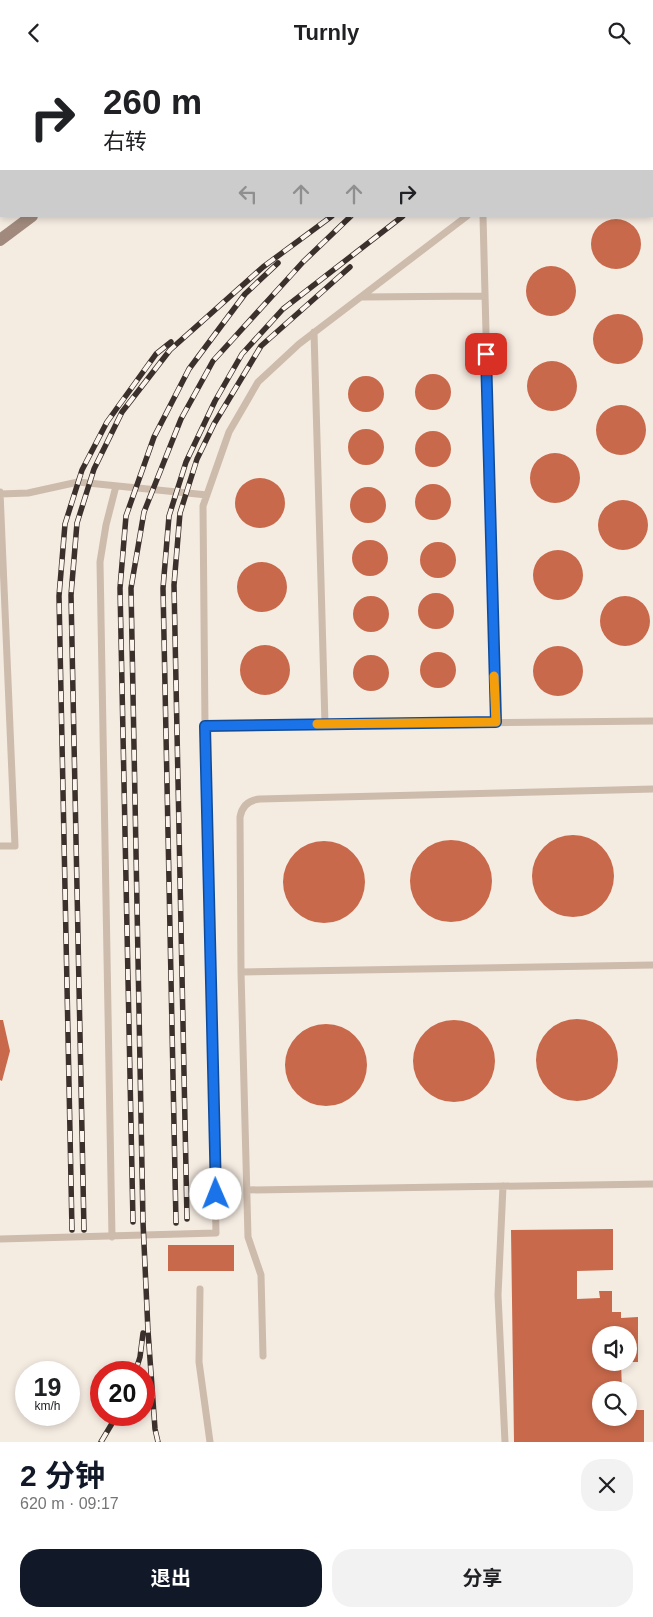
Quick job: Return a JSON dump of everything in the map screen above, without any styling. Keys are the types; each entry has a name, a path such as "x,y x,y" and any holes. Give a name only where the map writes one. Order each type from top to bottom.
{"street":[{"path":"0,240 31,217"}],"lane":[{"path":"0,1239 216,1233 205,726 203,506 229,432 258,381 314,332 466,217"},
{"path":"482,217 496,722"},
{"path":"361,297 485,296"},
{"path":"314,332 325,724"},
{"path":"0,846 15,846 2,625 0,493 28,493 78,482 207,495"},
{"path":"112,1237 100,562 106,525 116,486"},
{"path":"205,726 653,721"},
{"path":"263,1357 261,1275 248,1237 246,1190 240,817 244,806 254,799 653,789"},
{"path":"241,972 653,965"},
{"path":"246,1190 653,1184"},
{"path":"503,1186 498,1295 505,1442"},
{"path":"200,1289 199,1362 210,1442"}],"building":[{"path":"611,219 621,219 634,226 641,239 641,249 634,262 621,269 611,269 602,265 595,258 591,249 591,239 595,230 602,223"},
{"path":"546,266 556,266 569,273 576,286 576,296 569,309 556,316 546,316 537,312 530,305 526,296 526,286 530,277 537,270"},
{"path":"613,314 623,314 636,321 643,334 643,344 636,357 623,364 613,364 604,360 597,353 593,344 593,334 597,325 604,318"},
{"path":"547,361 557,361 570,368 577,381 577,391 570,404 557,411 547,411 538,407 531,400 527,391 527,381 531,372 538,365"},
{"path":"433,374 440,375 446,379 450,385 450,399 446,405 440,409 433,410 426,409 420,405 416,399 415,392 416,385 420,379 426,375"},
{"path":"366,376 373,377 379,381 383,387 383,401 379,407 373,411 366,412 359,411 353,407 349,401 348,394 349,387 353,381 359,377"},
{"path":"616,405 626,405 639,412 646,425 646,435 639,448 626,455 616,455 607,451 600,444 596,435 596,425 600,416 607,409"},
{"path":"366,429 373,430 379,434 383,440 383,454 379,460 373,464 366,465 359,464 353,460 349,454 348,447 349,440 353,434 359,430"},
{"path":"433,431 440,432 446,436 450,442 450,456 446,462 440,466 433,467 426,466 420,462 416,456 415,449 416,442 420,436 426,432"},
{"path":"550,453 560,453 573,460 580,473 580,483 573,496 560,503 550,503 541,499 534,492 530,483 530,473 534,464 541,457"},
{"path":"260,478 270,480 278,485 283,493 285,503 283,513 278,521 270,526 260,528 250,526 242,521 237,513 235,503 237,493 242,485 250,480"},
{"path":"433,484 440,485 446,489 450,495 450,509 446,515 440,519 433,520 426,519 420,515 416,509 415,502 416,495 420,489 426,485"},
{"path":"368,487 375,488 381,492 385,498 385,512 381,518 375,522 368,523 361,522 355,518 351,512 350,505 351,498 355,492 361,488"},
{"path":"618,500 628,500 641,507 648,520 648,530 641,543 628,550 618,550 609,546 602,539 598,530 598,520 602,511 609,504"},
{"path":"370,540 377,541 383,545 387,551 387,565 383,571 377,575 370,576 363,575 357,571 353,565 352,558 353,551 357,545 363,541"},
{"path":"438,542 445,543 451,547 455,553 455,567 451,573 445,577 438,578 431,577 425,573 421,567 420,560 421,553 425,547 431,543"},
{"path":"553,550 563,550 576,557 583,570 583,580 576,593 563,600 553,600 544,596 537,589 533,580 533,570 537,561 544,554"},
{"path":"262,562 272,564 280,569 285,577 287,587 285,597 280,605 272,610 262,612 252,610 244,605 239,597 237,587 239,577 244,569 252,564"},
{"path":"436,593 443,594 449,598 453,604 453,618 449,624 443,628 436,629 429,628 423,624 419,618 418,611 419,604 423,598 429,594"},
{"path":"371,596 378,597 384,601 388,607 388,621 384,627 378,631 371,632 364,631 358,627 354,621 353,614 354,607 358,601 364,597"},
{"path":"620,596 630,596 643,603 650,616 650,626 643,639 630,646 620,646 611,642 604,635 600,626 600,616 604,607 611,600"},
{"path":"265,645 275,647 283,652 288,660 290,670 288,680 283,688 275,693 265,695 255,693 247,688 242,680 240,670 242,660 247,652 255,647"},
{"path":"553,646 563,646 576,653 583,666 583,676 576,689 563,696 553,696 544,692 537,685 533,676 533,666 537,657 544,650"},
{"path":"438,652 445,653 451,657 455,663 455,677 451,683 445,687 438,688 431,687 425,683 421,677 420,670 421,663 425,657 431,653"},
{"path":"371,655 378,656 384,660 388,666 388,680 384,686 378,690 371,691 364,690 358,686 354,680 353,673 354,666 358,660 364,656"},
{"path":"565,835 581,835 596,842 607,853 614,868 611,892 602,905 581,917 565,917 550,910 539,899 532,884 532,868 539,853 550,842"},
{"path":"443,840 459,840 474,847 485,858 492,873 489,897 480,910 459,922 443,922 428,915 417,904 410,889 410,873 417,858 428,847"},
{"path":"316,841 332,841 347,848 358,859 365,874 362,898 353,911 332,923 316,923 301,916 290,905 283,890 283,874 290,859 301,848"},
{"path":"569,1019 585,1019 600,1026 611,1037 618,1052 615,1076 606,1089 585,1101 569,1101 554,1094 543,1083 536,1068 536,1052 543,1037 554,1026"},
{"path":"0,1020 3,1020 10,1051 2,1081 0,1080"},
{"path":"446,1020 462,1020 477,1027 488,1038 495,1053 492,1077 483,1090 462,1102 446,1102 431,1095 420,1084 413,1069 413,1053 420,1038 431,1027"},
{"path":"318,1024 334,1024 349,1031 360,1042 367,1057 364,1081 355,1094 334,1106 318,1106 303,1099 292,1088 285,1073 285,1057 292,1042 303,1031"},
{"path":"613,1229 613,1270 577,1271 577,1299 600,1298 599,1291 612,1291 612,1312 621,1312 621,1318 638,1317 638,1362 637,1326 592,1326 592,1371 621,1371 622,1381 592,1381 592,1426 637,1426 637,1410 644,1410 644,1442 514,1442 511,1230"},
{"path":"168,1245 234,1245 234,1271 168,1271"}],"railway":[{"path":"84,1230 71,595 77,523 94,469 122,412 170,350 263,267 331,217"},
{"path":"158,1442 155,1429 148,1331 143,1222 131,588 144,512 181,419 213,361 303,262 350,217"},
{"path":"176,1223 163,588 169,516 186,462 215,401 242,354 283,309 402,217"},
{"path":"133,1222 120,588 126,516 154,437 189,369 245,294 278,263"},
{"path":"187,1219 174,585 180,513 197,459 214,424 261,346 350,267"},
{"path":"72,1230 59,596 65,524 82,470 107,422 156,354 171,342"},
{"path":"139,1361 143,1333"},
{"path":"101,1442 110,1426"}],"slow traffic":[{"path":"317,724 496,722 494,676"}],"route":[{"path":"216,1194 205,726 496,722 486,354"}]}
